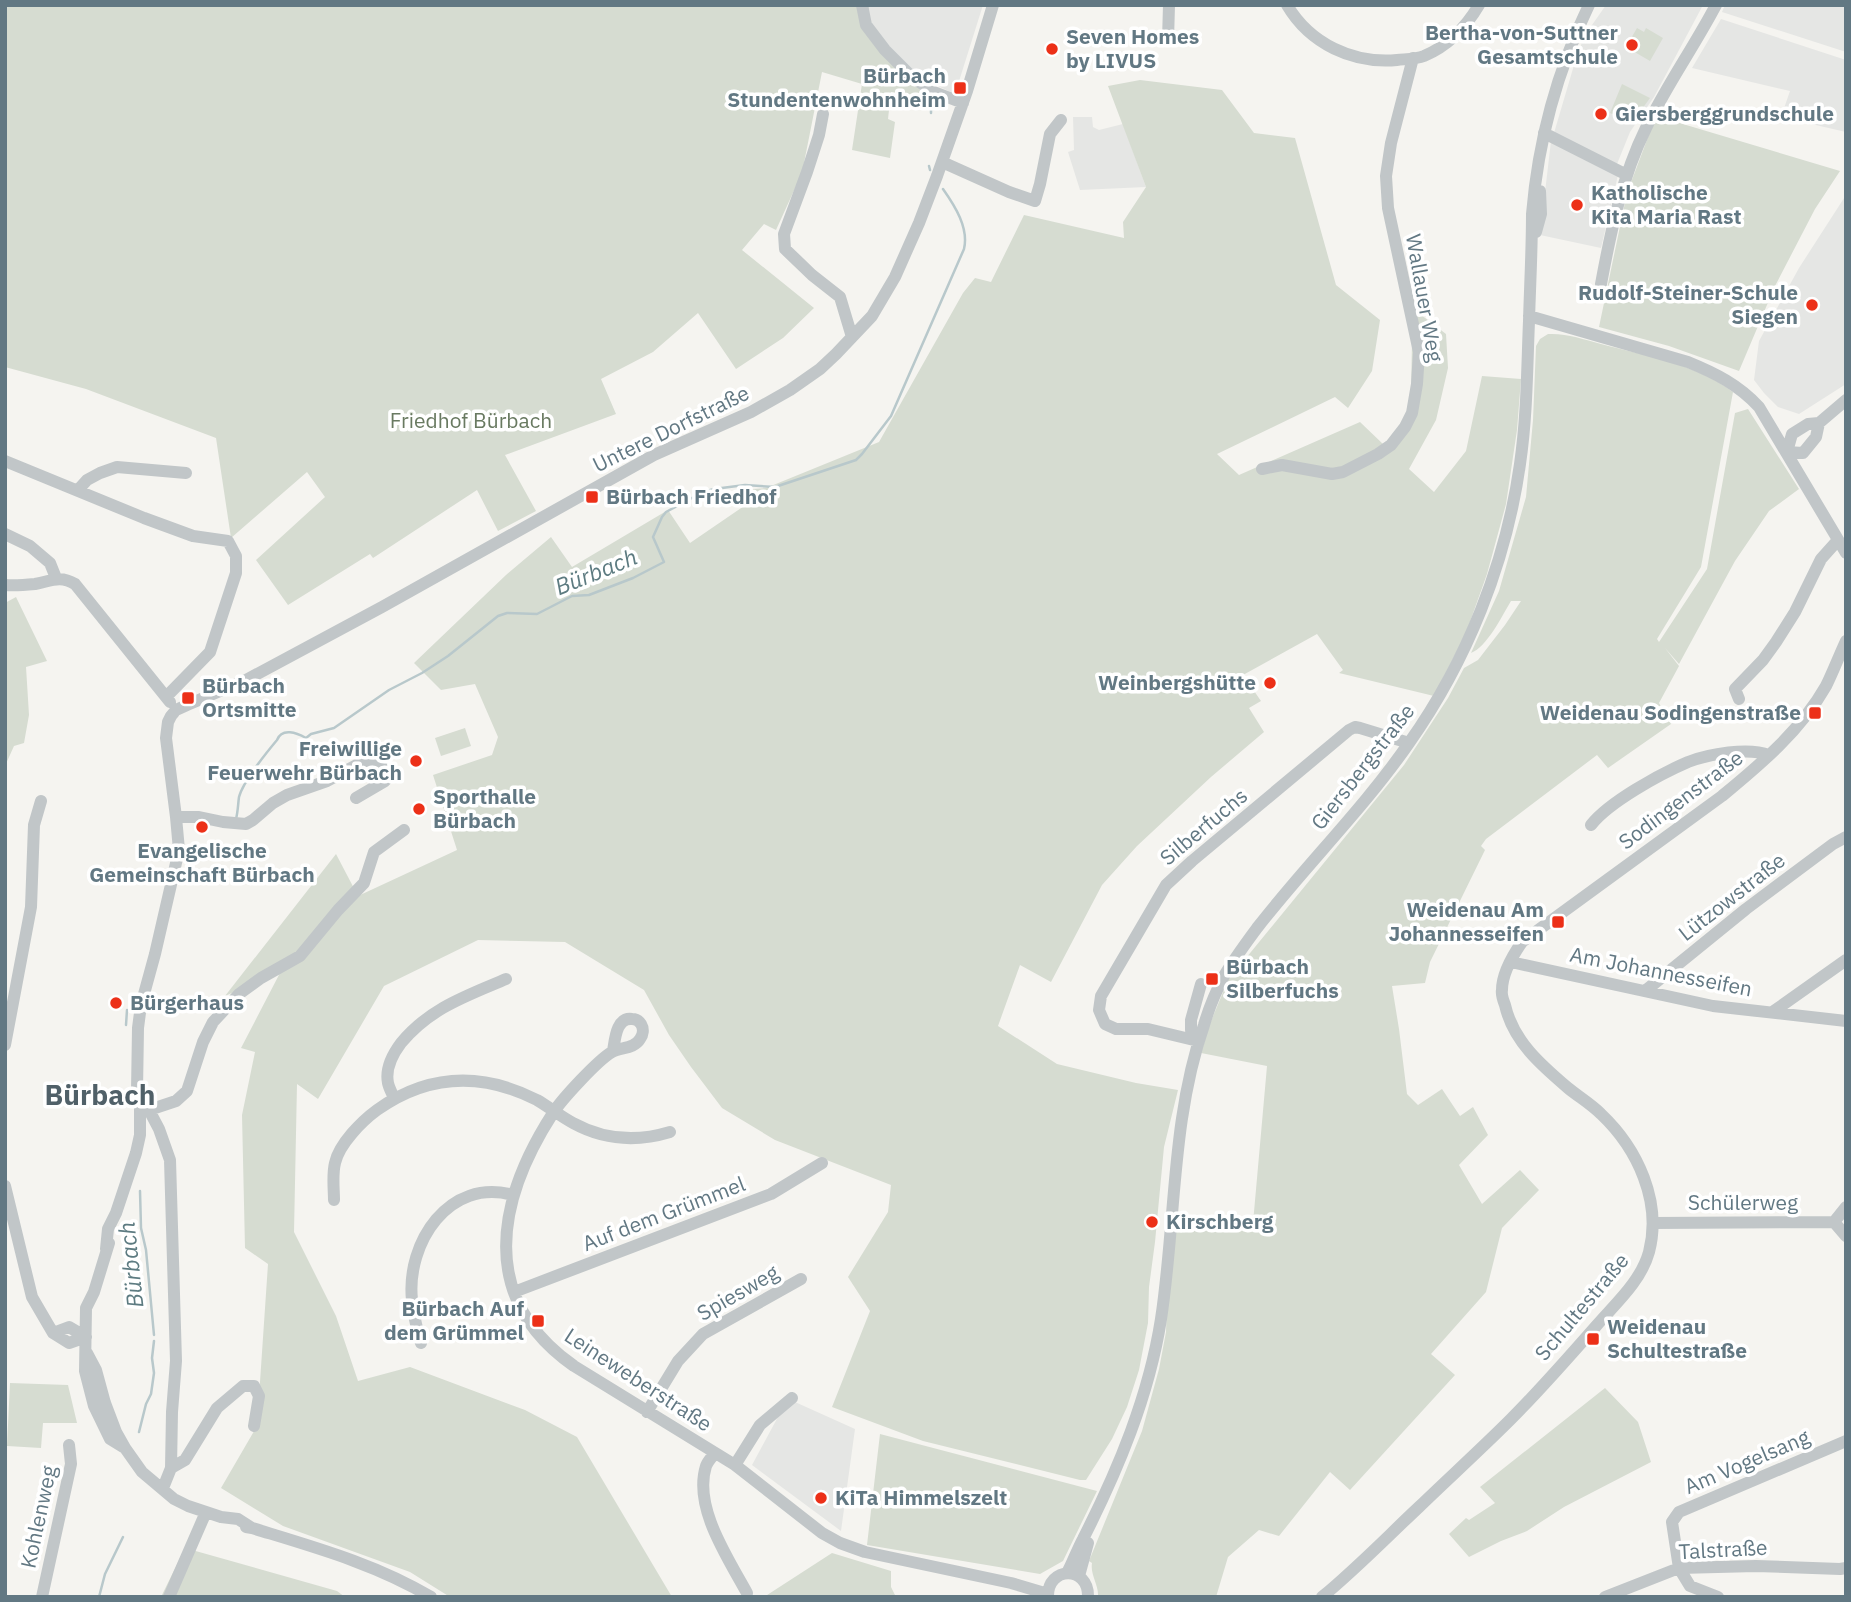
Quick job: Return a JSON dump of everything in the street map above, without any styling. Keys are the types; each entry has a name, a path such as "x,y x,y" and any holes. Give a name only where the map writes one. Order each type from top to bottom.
{"street":[{"path":"862,5 866,25 885,50 911,76 934,92 962,103"},
{"name":"Untere Dorfstraße","path":"176,710 227,689 276,664 654,455 751,412 820,369 872,316 895,277 942,162 993,5"},
{"path":"1168,40 1169,5"},
{"path":"1287,5 1309,33 1342,52 1380,62 1423,56 1444,45 1458,33 1479,5"},
{"name":"Giersbergstraße","path":"1073,1574 1131,1430 1152,1363 1167,1275 1180,1123 1198,1041 1219,987 1240,951 1275,905 1383,778 1409,743 1461,655 1487,594 1515,496 1523,438 1532,242 1541,214 1538,169 1544,133 1562,68 1589,5"},
{"path":"1601,284 1610,234 1627,175 1645,130 1716,5"},
{"name":"Wallauer Weg","path":"1262,469 1282,465 1332,474 1343,472 1391,445 1412,413 1418,384 1419,352 1388,208 1386,176 1409,59"},
{"path":"823,114 807,172 783,234 785,249 840,297 852,337"},
{"path":"942,162 1035,201 1049,134 1061,120"},
{"path":"1544,133 1627,175"},
{"path":"1529,321 1560,323 1688,362 1740,388 1759,407 1846,552"},
{"path":"1787,453 1792,434 1808,424 1819,423 1846,400"},
{"path":"1787,453 1803,453 1816,437 1819,423"},
{"path":"5,461 193,536 228,541 236,556 236,573 210,652 166,697"},
{"path":"78,490 100,472 117,467 186,473"},
{"path":"5,534 30,546 50,563 56,578"},
{"path":"1738,699 1735,689 1776,642 1795,612 1821,559 1838,540"},
{"path":"5,585 37,583 56,578 67,579 75,584 176,710 168,722 166,738 179,850 141,1005 144,1091 140,1097 143,1114 140,1135 116,1213 108,1229 106,1249 94,1292 86,1308 85,1371 94,1406 110,1439 125,1448 142,1472 163,1488 190,1498 206,1512 238,1519 252,1528 376,1569 431,1597"},
{"name":"Sodingenstraße","path":"1511,962 1522,942 1722,796 1769,755 1791,733 1826,686 1846,641"},
{"name":"Silberfuchs","path":"1198,1041 1148,1029 1116,1029 1105,1024 1099,1010 1101,996 1166,885 1349,730 1360,728 1409,743"},
{"path":"1591,825 1598,816 1626,797 1690,762 1744,752 1769,755"},
{"path":"176,817 199,817 246,824 286,795 327,781 364,761 381,765 385,781 356,798"},
{"path":"5,1045 31,907 34,825 41,801"},
{"path":"143,1114 176,1101 187,1091 202,1042 213,1022 239,994 300,956 364,883 374,852 404,830"},
{"name":"Lützowstraße","path":"1645,991 1746,909 1846,837"},
{"path":"1774,1011 1846,960"},
{"name":"Am Johannesseifen","path":"1511,962 1713,1006 1846,1021"},
{"name":"Schultestraße","path":"1322,1597 1513,1418 1640,1275 1648,1254 1653,1223 1652,1206 1641,1169 1618,1133 1601,1114 1535,1059 1514,1030 1501,991 1511,962"},
{"path":"394,1098 388,1084 389,1062 414,1028 433,1013 506,979"},
{"name":"Giersbergstraße","path":"1198,1041 1191,1030 1191,1020 1201,984"},
{"name":"Leineweberstraße","path":"613,1051 554,1111 535,1143 513,1195 507,1224 506,1255 514,1292 532,1327 553,1352 736,1465 822,1533 840,1543 865,1552 1011,1583 1035,1581 1049,1591"},
{"path":"334,1200 334,1164 367,1116 411,1090 444,1082 488,1082 516,1091 573,1123 604,1136 648,1138 670,1132"},
{"path":"143,1114 159,1129 170,1160 176,1361 172,1468 163,1488"},
{"name":"Auf dem Grümmel","path":"514,1292 771,1194 822,1163"},
{"path":"421,1343 411,1299 416,1259 427,1232 438,1216 454,1202 469,1194 499,1191 513,1195"},
{"path":"6,1192 32,1297 53,1333 69,1343 86,1331"},
{"path":"1846,1207 1834,1222 1846,1237"},
{"name":"Schülerweg","path":"1653,1223 1834,1222"},
{"name":"Spiesweg","path":"647,1412 678,1361 703,1334 801,1279"},
{"path":"172,1468 185,1461 217,1408 243,1386 254,1386 259,1396 254,1426"},
{"path":"736,1465 760,1425 792,1398"},
{"name":"Am Vogelsang","path":"1679,1568 1672,1522 1679,1512 1846,1441"},
{"name":"Kohlenweg","path":"42,1597 71,1464 69,1445"},
{"path":"715,1453 706,1464 703,1483 706,1507 716,1533 747,1593"},
{"path":"169,1597 206,1512"},
{"path":"1679,1568 1690,1586 1717,1597"},
{"name":"Talstraße","path":"1605,1597 1679,1568 1846,1568"},
{"path":"1049,1591 1061,1574 1073,1574 1087,1586 1088,1597"}],"shaded area":[{"path":"869,5 983,5 955,94 912,74 868,25"},
{"path":"1606,5 1703,5 1654,97 1630,132 1617,164 1554,133 1585,35"},
{"path":"1725,5 1846,5 1846,52 1722,12"},
{"path":"1721,19 1846,60 1846,132 1781,117 1790,91 1692,68"},
{"path":"1073,117 1092,117 1093,127 1099,130 1123,124 1146,187 1080,190 1068,152 1074,150"},
{"name":"Katholische Kita Maria Rast","path":"1551,141 1618,175 1601,248 1540,235"},
{"name":"Rudolf-Steiner-Schule Siegen","path":"1846,195 1846,384 1799,414 1778,407 1754,380 1759,341 1799,268"},
{"name":"KiTa Himmelszelt","path":"795,1402 855,1429 841,1531 752,1465 779,1415"}],"green space":[{"name":"Friedhof Bürbach","path":"5,5 869,5 868,25 926,97 891,92 888,119 895,122 890,158 852,150 862,84 822,72 802,173 776,230 764,224 742,250 814,308 783,338 736,369 698,313 653,352 601,379 616,414 505,455 536,511 498,531 477,490 373,558 370,554 288,605 256,560 325,497 307,472 231,538 216,438 86,389 5,367"},
{"path":"1637,28 1644,32 1646,28 1663,38 1650,61 1626,47"},
{"path":"1140,80 1222,90 1254,133 1295,138 1336,285 1380,320 1372,371 1348,408 1335,397 1217,454 1239,475 1360,422 1384,445 1407,420 1416,311 1446,334 1448,368 1436,420 1409,469 1434,492 1466,451 1482,376 1521,379 1517,430 1506,504 1487,574 1466,633 1434,696 1339,673 1343,670 1317,634 1243,675 1261,701 1249,708 1264,732 1137,846 1102,885 1051,982 1020,965 998,1026 1057,1064 1178,1090 1164,1147 1149,1287 1148,1323 1139,1370 1127,1407 1112,1439 1086,1480 923,1441 832,1407 870,1311 848,1277 888,1212 891,1185 775,1140 722,1108 669,1035 644,990 565,942 478,940 384,986 318,1099 297,1084 294,1232 336,1316 358,1381 410,1367 525,1410 577,1437 672,1597 450,1597 410,1572 283,1526 221,1488 257,1426 268,1264 245,1248 242,1115 255,1052 241,1048 281,971 225,996 336,854 358,896 457,850 433,775 492,755 498,737 475,684 441,690 414,663 506,575 551,537 572,567 668,510 690,543 747,504 740,490 766,488 879,442 963,293 975,278 991,282 1024,215 1124,238 1123,222 1146,187 1108,86"},
{"path":"1622,84 1650,98 1632,123 1610,113"},
{"path":"1656,116 1840,171 1815,209 1775,286 1739,371 1669,346 1599,327 1627,193"},
{"path":"1548,334 1574,337 1686,367 1733,392 1701,567 1657,639 1659,642 1707,569 1735,413 1748,409 1799,489 1769,511 1735,561 1679,664 1665,648 1679,666 1659,703 1671,724 1608,768 1597,755 1486,839 1481,846 1485,850 1430,962 1425,983 1392,986 1407,1094 1418,1105 1442,1089 1460,1116 1473,1107 1488,1135 1459,1165 1482,1204 1520,1170 1539,1190 1502,1228 1486,1292 1431,1354 1455,1375 1350,1490 1330,1472 1279,1536 1259,1530 1228,1557 1216,1597 1098,1597 1092,1563 1089,1561 1142,1431 1159,1369 1166,1332 1174,1228 1197,1231 1253,1223 1267,1066 1201,1053 1209,1026 1228,980 1404,765 1448,698 1464,668 1478,660 1521,601 1511,601 1488,638 1471,653 1499,591 1526,497 1536,346 1540,339"},
{"path":"16,597 47,661 26,667 29,715 24,743 14,746 5,766 5,603"},
{"path":"465,728 471,746 441,756 435,738"},
{"path":"10,1383 68,1385 77,1423 43,1423 41,1448 7,1446"},
{"path":"1605,1388 1638,1422 1651,1462 1564,1507 1527,1531 1469,1557 1449,1534 1466,1518 1469,1520 1495,1503 1480,1487"},
{"path":"880,1434 1097,1491 1063,1561 1040,1574 867,1545"},
{"path":"185,1548 337,1591 345,1597 161,1597"},
{"path":"832,1553 891,1571 891,1587 896,1597 764,1597"}],"waterway":[{"name":"Bürbach","path":"931,101 931,113"},
{"name":"Bürbach","path":"929,166 930,170"},
{"name":"Bürbach","path":"236,819 239,797 245,783 282,734 294,733 306,738 334,728 389,690 448,656 498,616 507,613 537,614 572,596 589,595 633,578 664,562 653,537 662,517 666,512 703,492 745,485 775,487 856,460 891,416 964,249 963,225 943,189"},
{"name":"Bürbach","path":"126,1025 127,1010"},
{"name":"Bürbach","path":"140,1191 141,1228 146,1250 154,1335"},
{"name":"Bürbach","path":"139,1432 151,1394 154,1341"},
{"name":"Bürbach","path":"99,1597 105,1574 123,1537"}],"place":[{"name":"Bertha-von-Suttner Gesamtschule","path":"1632,45"},
{"name":"Seven Homes by LIVUS","path":"1052,49"},
{"name":"Bürbach Stundentenwohnheim","path":"960,88"},
{"name":"Giersberggrundschule","path":"1601,114"},
{"name":"Katholische Kita Maria Rast","path":"1577,205"},
{"name":"Rudolf-Steiner-Schule Siegen","path":"1812,305"},
{"name":"Bürbach Friedhof","path":"592,497"},
{"name":"Weinbergshütte","path":"1270,683"},
{"name":"Bürbach Ortsmitte","path":"188,698"},
{"name":"Weidenau Sodingenstraße","path":"1815,713"},
{"name":"Freiwillige Feuerwehr Bürbach","path":"416,761"},
{"name":"Sporthalle Bürbach","path":"419,809"},
{"name":"Evangelische Gemeinschaft Bürbach","path":"202,827"},
{"name":"Weidenau Am Johannesseifen","path":"1558,922"},
{"name":"Bürbach Silberfuchs","path":"1212,979"},
{"name":"Bürgerhaus","path":"116,1003"},
{"name":"Kirschberg","path":"1152,1222"},
{"name":"Bürbach Auf dem Grümmel","path":"538,1321"},
{"name":"Weidenau Schultestraße","path":"1593,1339"},
{"name":"KiTa Himmelszelt","path":"821,1498"}],"district":[{"name":"Bürbach","path":"100,1095"}]}
